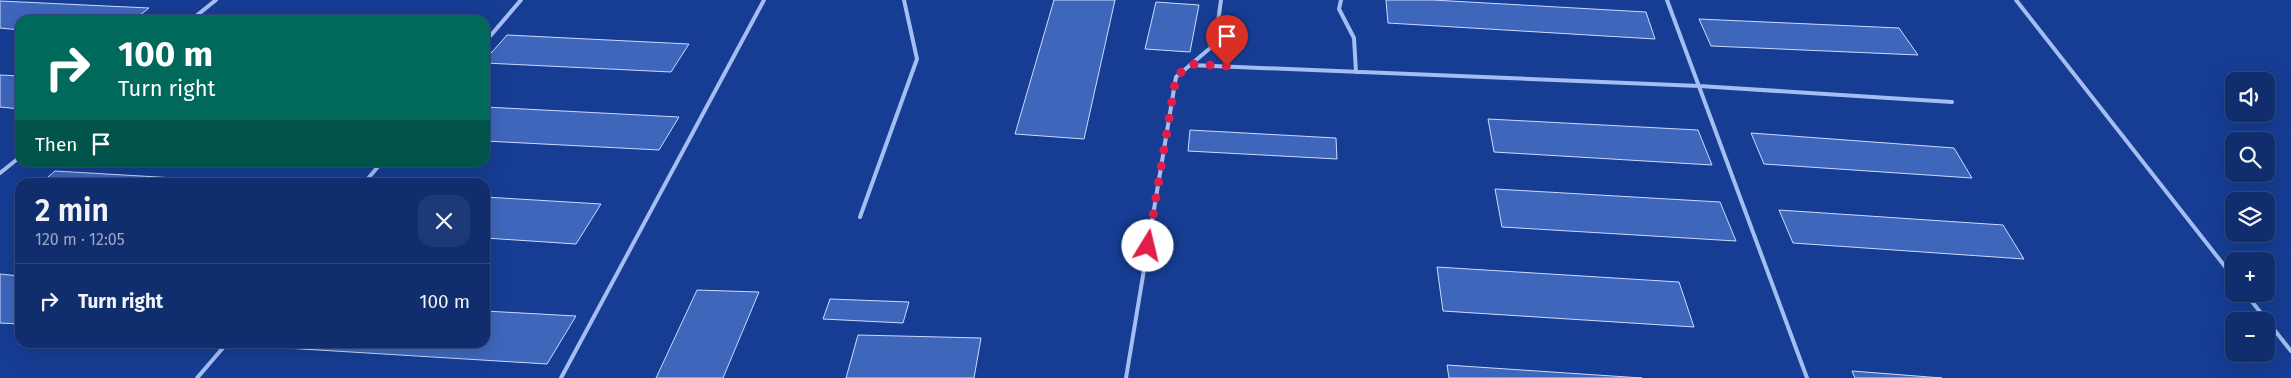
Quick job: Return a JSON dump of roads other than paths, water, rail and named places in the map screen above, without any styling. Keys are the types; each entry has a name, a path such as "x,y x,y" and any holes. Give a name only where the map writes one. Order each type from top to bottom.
{"lane":[{"path":"197,15 216,0"},
{"path":"490,36 521,0"},
{"path":"561,378 764,0"},
{"path":"860,218 917,59 904,0"},
{"path":"1126,378 1176,77 1215,44 1221,0"},
{"path":"1341,0 1339,9 1354,38 1356,72"},
{"path":"1667,0 1807,378"},
{"path":"2016,0 2225,267"},
{"path":"1190,64 1699,86 1952,102"},
{"path":"0,173 15,161"},
{"path":"368,178 378,167"},
{"path":"2252,302 2291,351"},
{"path":"198,378 223,348"}]}
